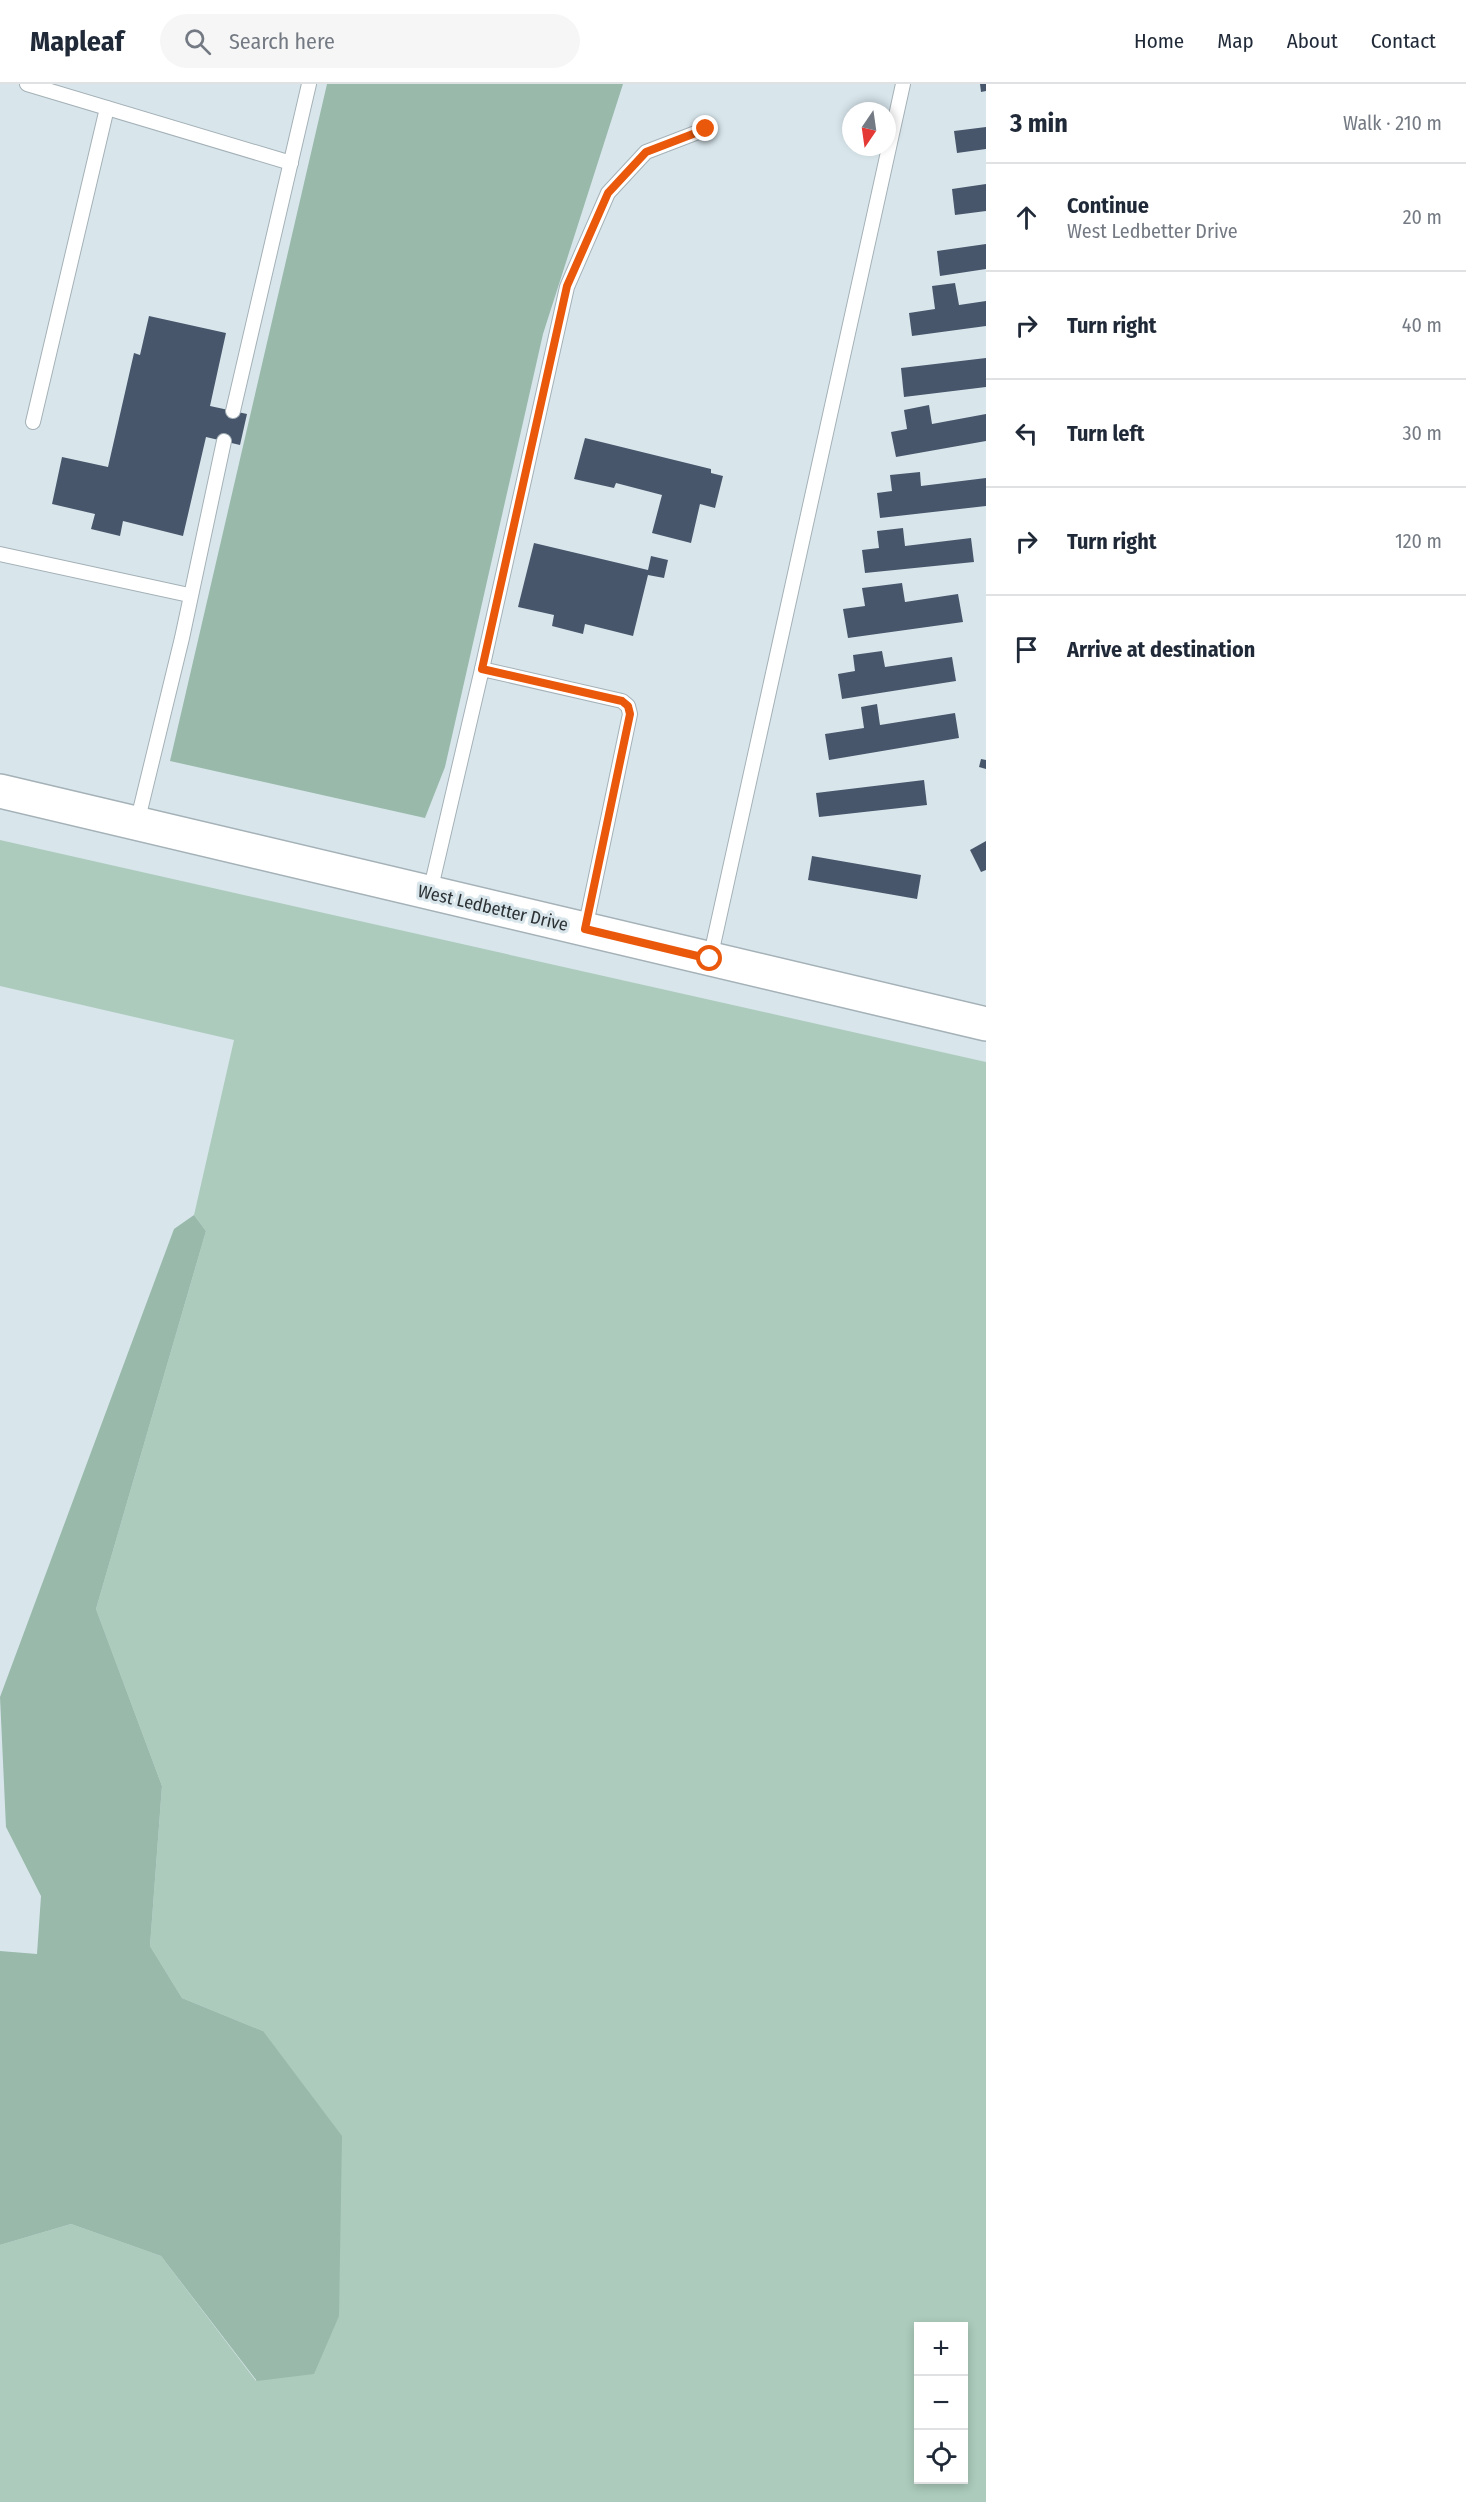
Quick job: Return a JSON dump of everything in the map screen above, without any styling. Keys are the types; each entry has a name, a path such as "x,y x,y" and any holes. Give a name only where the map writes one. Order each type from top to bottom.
{"street":[{"name":"West Ledbetter Drive","path":"0,791 986,1024"}],"lane":[{"path":"27,84 291,163"},
{"path":"233,411 309,84"},
{"path":"710,959 903,84"},
{"path":"33,422 107,108"},
{"path":"430,892 567,286 608,193 646,152 706,129"},
{"path":"137,824 175,666 224,441"},
{"path":"0,554 189,596"},
{"path":"482,669 622,701 628,706 630,714 585,929"}],"green space":[{"path":"327,84 623,84 543,334 445,767 425,818 170,761"},
{"path":"0,840 986,1062 986,2502 0,2502 0,2245 71,2224 161,2256 256,2381 263,2031 182,1998 150,1946 162,1786 96,1609 206,1231 194,1215 234,1040 0,986"},
{"path":"194,1215 206,1231 96,1609 162,1786 150,1946 182,1998 263,2031 342,2136 339,2316 314,2374 257,2381 161,2256 71,2224 0,2245 0,1951 37,1954 41,1896 6,1827 0,1697 174,1229"}],"building":[{"path":"980,84 986,84 986,91 981,92"},
{"path":"986,127 986,149 957,153 954,131"},
{"path":"986,184 986,211 955,215 952,189"},
{"path":"986,244 986,269 940,276 937,251"},
{"path":"955,283 959,305 986,301 986,326 912,336 909,313 935,309 932,286"},
{"path":"149,316 226,333 210,406 247,414 240,445 206,437 183,536 123,521 120,536 91,529 95,514 52,504 62,457 108,467 134,353 140,355"},
{"path":"986,358 986,387 904,397 901,368"},
{"path":"929,405 932,424 986,414 986,441 896,457 891,432 907,429 904,410"},
{"path":"585,438 711,469 711,473 723,476 715,508 700,504 691,543 652,533 662,495 616,483 614,488 574,479"},
{"path":"920,472 921,486 986,478 986,506 880,518 877,493 892,491 890,475"},
{"path":"903,528 905,546 971,538 974,562 865,573 862,550 879,548 877,531"},
{"path":"534,543 648,570 651,556 668,560 664,578 648,575 633,636 585,624 583,634 552,626 554,615 518,607"},
{"path":"902,583 905,602 958,594 963,622 848,638 843,609 865,606 862,588"},
{"path":"882,651 885,667 952,657 956,681 842,699 838,674 855,671 853,655"},
{"path":"877,704 880,725 955,713 959,738 829,760 825,734 864,728 861,707"},
{"path":"981,759 986,760 986,769 979,767"},
{"path":"924,780 927,805 819,817 816,793"},
{"path":"986,841 986,870 981,872 970,850"},
{"path":"812,856 921,875 917,899 808,880"}],"route":[{"path":"706,129 646,152 608,193 567,286 482,669 622,701 628,706 630,714 585,929 710,959"}]}
